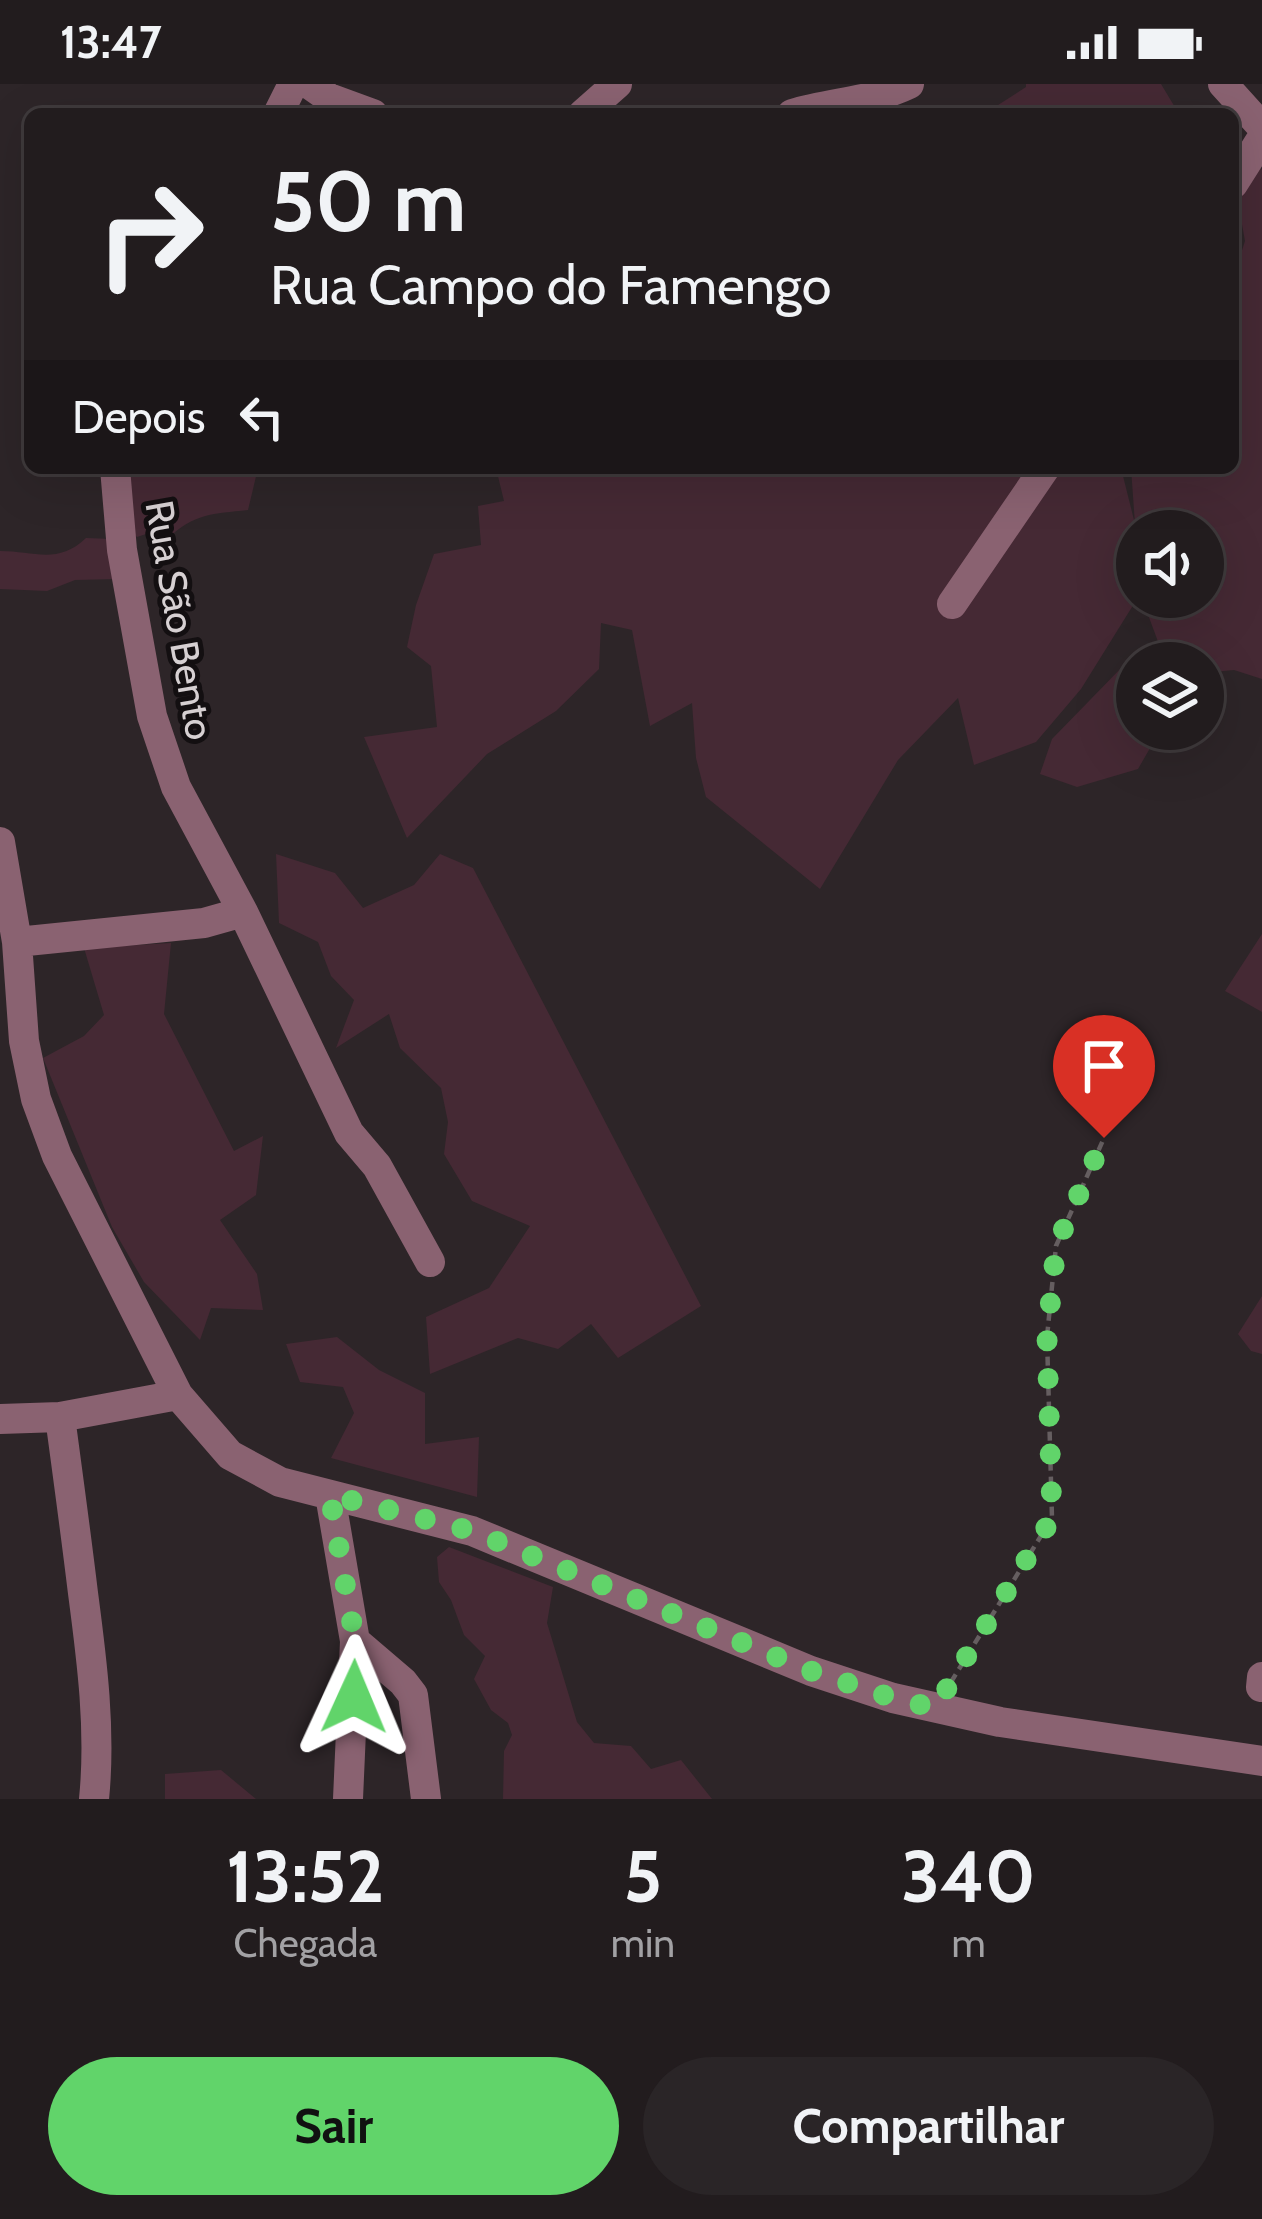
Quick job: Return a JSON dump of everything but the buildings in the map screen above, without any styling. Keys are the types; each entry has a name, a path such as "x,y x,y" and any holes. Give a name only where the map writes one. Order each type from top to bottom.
{"street":[{"path":"308,84 356,108"},
{"path":"590,108 617,84"},
{"path":"822,108 872,98 909,84"},
{"path":"1223,84 1262,127"},
{"path":"1239,174 1262,138"},
{"name":"Rua São Bento","path":"116,474 122,550 152,716 176,787 349,1133 377,1166 430,1262"},
{"path":"952,604 1041,474"},
{"path":"0,842 17,942 24,1041 36,1099 57,1156 178,1395 230,1455 280,1482 472,1531 811,1671 893,1698 1000,1721 1262,1761"},
{"path":"17,942 204,923 242,912"},
{"path":"0,1419 60,1417 178,1395"},
{"path":"60,1417 90,1653 98,1760 94,1799"},
{"path":"330,1495 355,1641 348,1799"},
{"path":"355,1641 413,1695 426,1799"},
{"path":"1261,1687 1262,1677"}],"path":[{"path":"935,1708 1052,1518 1047,1337 1056,1246 1104,1138"}],"shaded area":[{"path":"1161,84 1175,108 993,108 1026,87"},
{"path":"1239,142 1262,170 1262,679 1224,671 1224,642 1158,642 1149,618 1224,618 1224,510 1134,510 1131,474 1239,474 1239,260 1245,241 1239,208"},
{"path":"123,474 257,474 248,510 195,519 167,539 155,531 137,537 128,529"},
{"path":"497,474 1122,474 1132,510 1116,510 1116,618 1125,618 1081,689 1036,742 974,765 958,698 898,760 820,889 706,797 696,758 692,703 650,726 632,630 601,623 599,669 556,711 487,754 407,838 364,737 437,727 431,666 407,647 416,605 434,554 481,545 478,506 504,501"},
{"path":"86,538 112,539 117,579 75,580 47,591 0,589 0,551 55,554"},
{"path":"1116,673 1116,750 1149,750 1138,769 1077,787 1040,774 1052,739"},
{"path":"276,854 335,873 363,908 414,885 440,854 473,868 701,1306 618,1358 591,1324 558,1349 518,1338 430,1374 426,1317 489,1288 530,1226 472,1201 444,1154 448,1122 441,1088 400,1048 389,1014 336,1048 354,1000 331,976 318,942 279,923"},
{"path":"1262,934 1262,1012 1225,991"},
{"path":"171,943 164,1014 234,1151 263,1136 256,1195 220,1220 257,1274 263,1310 211,1308 200,1340 144,1282 112,1227 43,1058 84,1036 104,1015 84,948"},
{"path":"1262,1296 1262,1354 1251,1351 1238,1334"},
{"path":"337,1337 379,1370 425,1393 425,1444 479,1437 477,1497 331,1458 354,1413 343,1387 300,1382 286,1344"},
{"path":"449,1547 553,1587 547,1623 577,1722 594,1743 631,1746 651,1769 681,1760 712,1799 503,1799 504,1751 512,1735 474,1679 485,1656 464,1635 439,1582 437,1557"},
{"path":"221,1770 256,1799 165,1799 165,1774"}],"route":[{"path":"354,1697 355,1641 330,1495 472,1531 811,1671 935,1708 1052,1518 1047,1337 1056,1246 1104,1138"}]}
